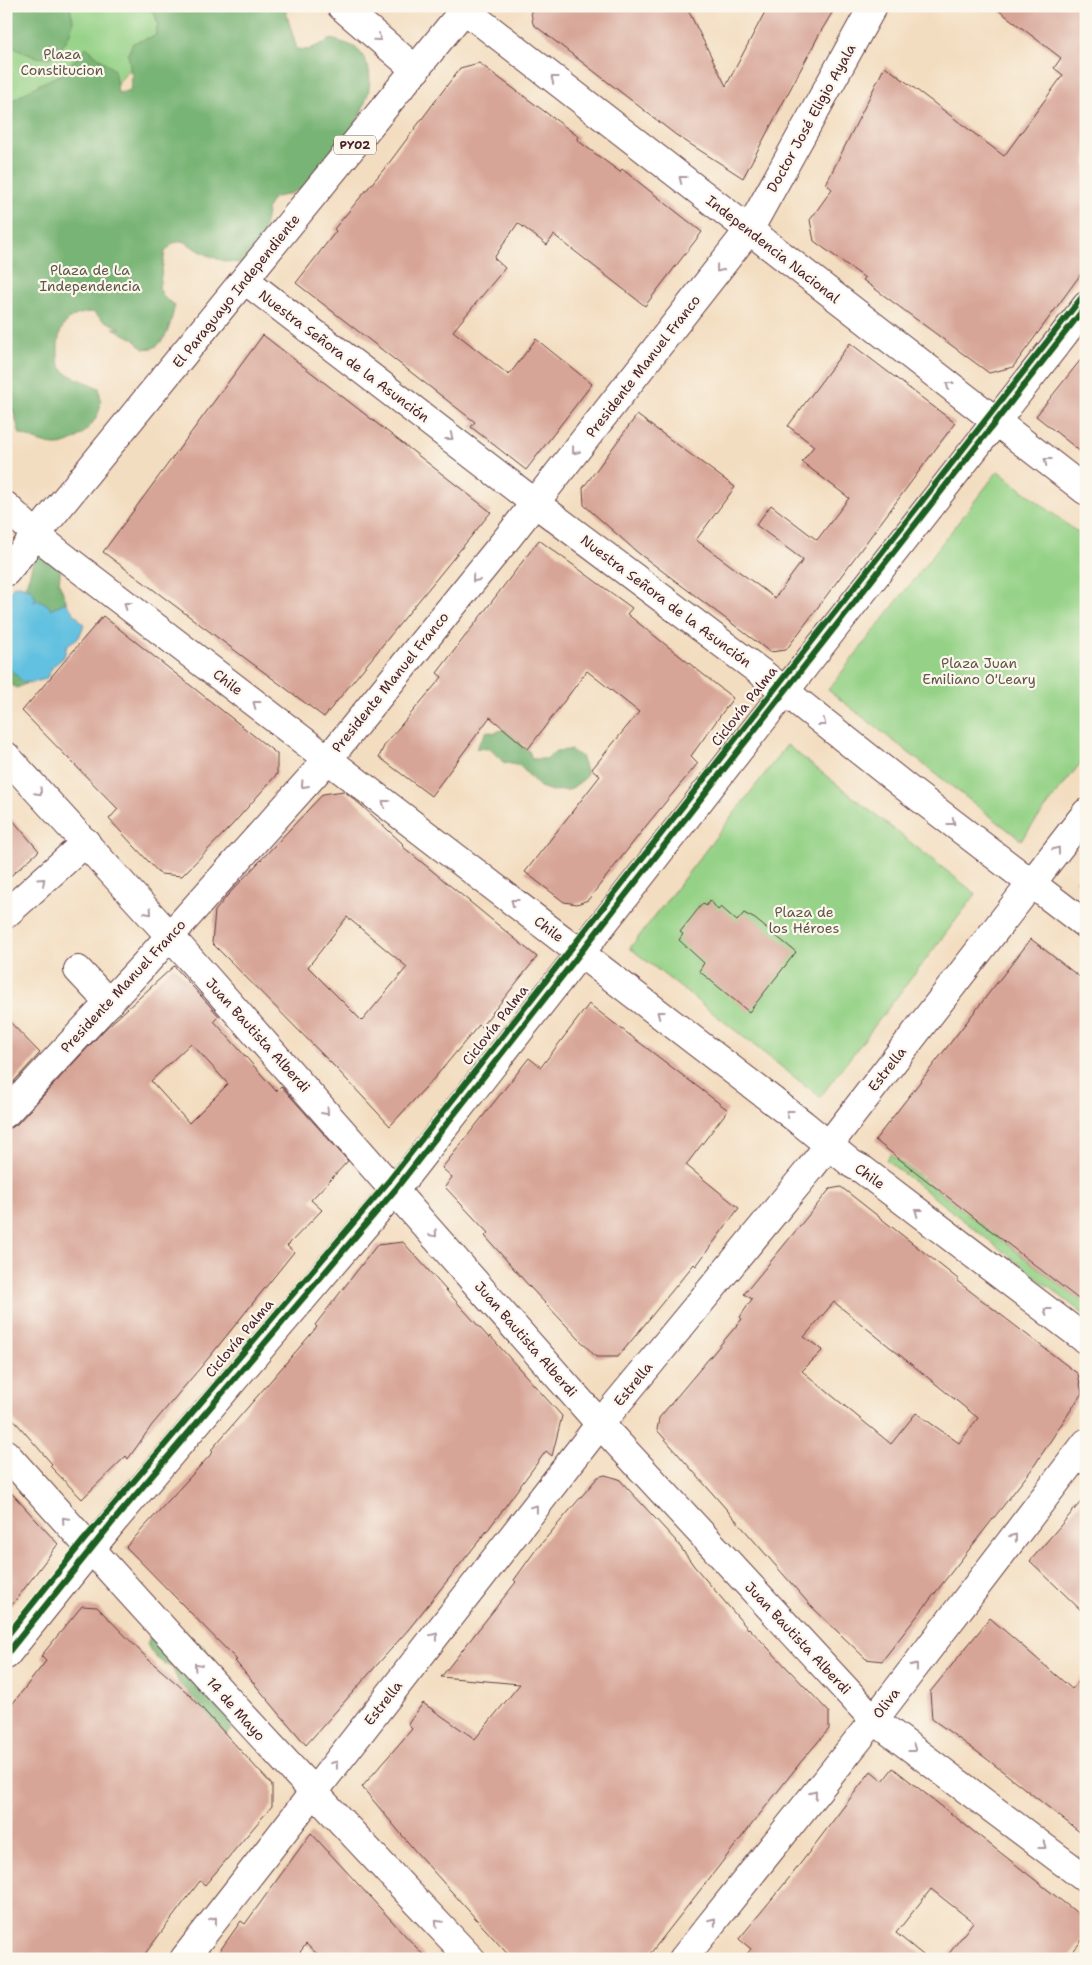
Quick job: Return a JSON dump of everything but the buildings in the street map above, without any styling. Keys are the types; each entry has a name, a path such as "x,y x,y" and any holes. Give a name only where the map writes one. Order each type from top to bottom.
{"main road":[{"path":"340,6 416,70"},
{"name":"Doctor José Eligio Ayala","path":"749,230 873,6"},
{"name":"El Paraguayo Independiente","path":"6,572 416,70 464,7"},
{"name":"Independencia Nacional","path":"464,7 1086,491"},
{"name":"Presidente Manuel Franco","path":"6,1113 109,1003 328,759 535,502 749,230"},
{"name":"Nuestra Señora de la Asunción","path":"245,280 755,668 1086,925"},
{"path":"6,1655 90,1549 395,1190 785,693 992,418 1086,306"},
{"name":"Chile","path":"6,506 36,535 829,1144 852,1164 863,1170 1086,1340"},
{"name":"Juan Bautista Alberdi","path":"6,756 169,935 600,1424 874,1720 1086,1879"},
{"name":"Estrella","path":"184,1959 600,1424 829,1144 1086,813"},
{"path":"6,914 86,842"},
{"path":"78,970 109,1003"},
{"name":"Oliva","path":"683,1959 874,1720 1086,1443"},
{"name":"14 de Mayo","path":"6,1454 90,1549 313,1792 472,1959"}],"green space":[{"name":"Plaza Constitucion","path":"6,6 189,6 6,203"},
{"path":"6,6 69,6 73,21 66,42 54,55 44,58 27,54 15,47 6,41"},
{"name":"Plaza de La Independencia","path":"141,6 284,6 297,49 308,50 332,39 349,44 357,49 365,59 369,69 368,91 361,113 336,161 306,186 290,194 274,197 268,206 262,241 251,262 224,261 199,251 184,241 173,243 165,252 159,288 165,299 175,305 169,328 160,343 154,348 143,349 135,340 113,328 121,328 103,320 93,312 77,315 66,322 60,333 59,363 67,373 75,378 99,388 100,405 96,418 87,430 68,443 54,445 20,434 13,410 6,410 6,102 62,74 86,47 114,70 118,93 130,91 132,78 128,54 133,43 155,36 158,24 154,12"},
{"path":"6,463 13,475 6,498"},
{"name":"Plaza Juan Emiliano O'Leary","path":"998,471 1086,539 1086,756 1021,840 828,690"},
{"path":"37,551 61,565 59,583 66,600 66,612 33,680 17,688 6,682 6,602 25,586"},
{"path":"503,729 517,737 521,746 529,751 532,759 546,759 556,751 570,750 581,756 587,774 583,780 569,790 552,791 540,787 520,766 503,762 490,749 476,748 487,731 495,733"},
{"name":"Plaza de los Héroes","path":"787,745 976,894 820,1097 630,948"},
{"path":"1086,868 1086,888 1076,881"},
{"path":"890,1154 1086,1305 1086,1316 886,1160"},
{"path":"152,1632 187,1634 206,1649 230,1692 235,1715 234,1727 226,1735 206,1724 188,1691 179,1684 173,1668 154,1656 147,1644"}],"water":[{"path":"20,585 32,590 36,599 33,602 39,600 48,605 51,610 65,602 84,625 79,637 67,645 64,657 53,666 46,679 30,683 22,681 6,665 6,594 14,586"}],"cycle path":[{"name":"Ciclovía Palma","path":"6,1637 83,1541 388,1182 1086,292"},
{"path":"6,1655 111,1524 395,1190 1086,306"}]}
